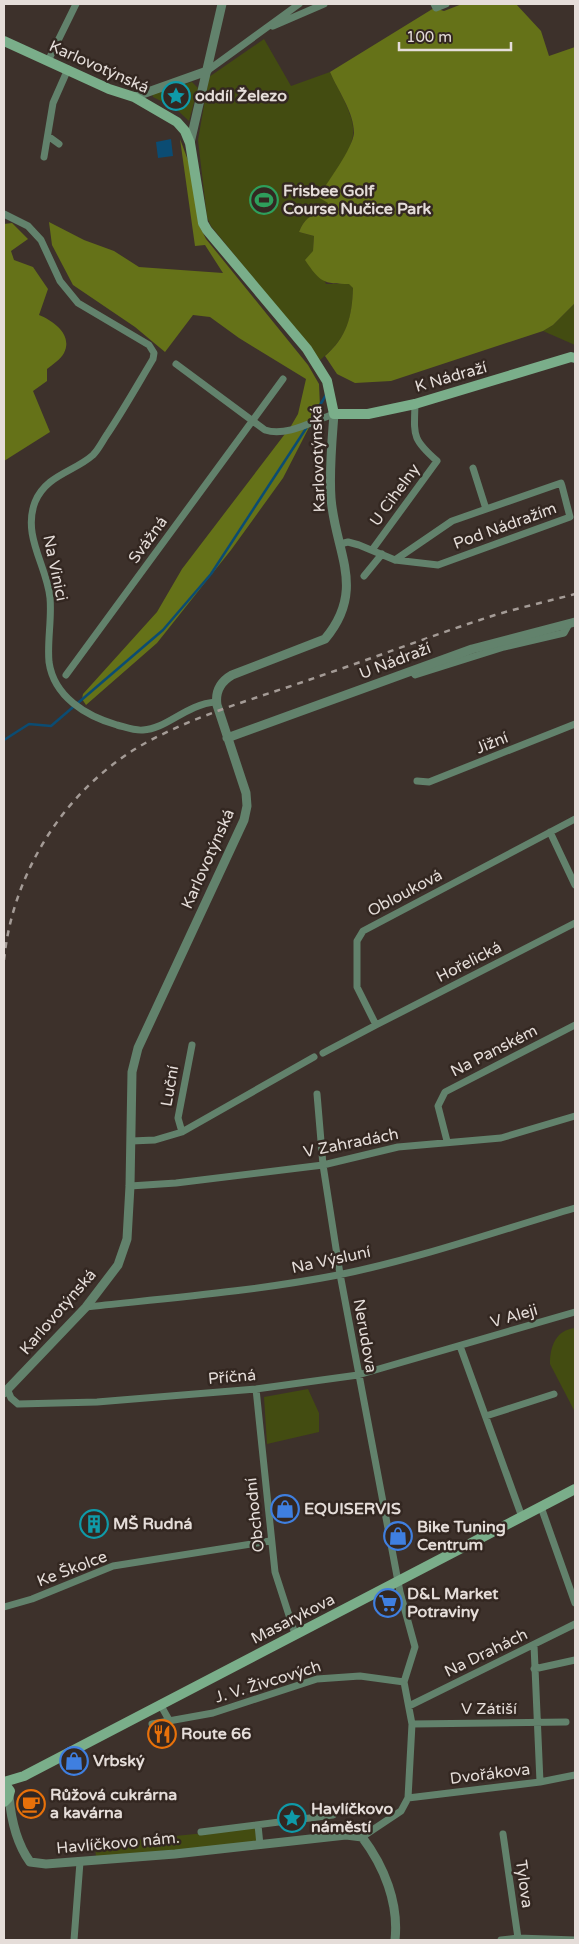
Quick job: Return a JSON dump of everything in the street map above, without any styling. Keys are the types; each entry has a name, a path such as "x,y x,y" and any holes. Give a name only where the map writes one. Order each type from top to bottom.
{"main road":[{"name":"Karlovotýnská","path":"4,41 110,89 134,97 177,122 185,131 190,143 203,223 307,349 327,381 334,414"},
{"name":"K Nádraží","path":"334,414 368,414 414,404 571,357 575,358"},
{"name":"Masarykova","path":"24,1776 575,1489"},
{"path":"8,1797 8,1786 4,1782 24,1776"},
{"path":"8,1797 24,1776"}],"street":[{"path":"48,61 76,4"},
{"path":"190,143 222,4"},
{"path":"134,97 207,71 299,4"},
{"path":"261,31 324,4"},
{"path":"434,4 436,8 446,4"},
{"path":"44,157 53,103 68,69"},
{"path":"48,136 59,144"},
{"name":"Na Vinici","path":"4,214 28,226 41,240 60,280 78,303 150,345 154,353 154,359 130,401 94,454 69,468 42,488 35,503 32,529 35,546 50,596 49,661 56,684 80,709 97,719 143,730 154,727 189,708 216,702"},
{"path":"176,364 265,430 282,432 334,414"},
{"name":"Svážná","path":"66,675 283,379"},
{"name":"U Cihelny","path":"372,550 436,461 419,446 414,435 414,404"},
{"name":"Karlovotýnská","path":"6,1392 86,1307 118,1265 127,1239 132,1072 138,1048 244,820 247,806 246,793 216,702 218,690 228,678 313,646 325,639 334,628 346,598 348,573 331,498 334,414"},
{"name":"Pod Nádražím","path":"473,468 486,509"},
{"name":"Pod Nádražím","path":"340,544 348,542 395,560 438,565 570,516 561,483 452,521 395,560"},
{"path":"364,576 382,554"},
{"name":"U Nádraží","path":"228,738 472,649 572,623"},
{"name":"Jižní","path":"417,782 429,782 575,724"},
{"name":"Oblouková","path":"376,1026 357,987 357,941 363,931 575,819"},
{"path":"550,832 575,885"},
{"name":"Hořelická","path":"376,1026 575,923"},
{"name":"Na Panském","path":"447,1141 438,1106 445,1092 575,1025"},
{"path":"323,1053 376,1026"},
{"name":"Luční","path":"182,1132 178,1118 192,1045"},
{"path":"131,1141 156,1140 182,1132 314,1057"},
{"name":"Nerudova","path":"318,1094 323,1165 340,1274 398,1581 415,1647 404,1682"},
{"name":"V Zahradách","path":"130,1186 323,1165 398,1147 447,1141 500,1138 575,1116"},
{"name":"Na Výsluní","path":"86,1307 256,1289 340,1274 423,1253 575,1208"},
{"name":"V Aleji","path":"460,1346 575,1312"},
{"path":"460,1346 522,1517"},
{"name":"Příčná","path":"6,1392 18,1404 97,1402 256,1389 358,1375 460,1346"},
{"name":"Obchodní","path":"256,1389 270,1541 277,1580 294,1634"},
{"path":"486,1416 554,1394"},
{"path":"541,1507 575,1603"},
{"name":"Ke Školce","path":"4,1607 32,1599 112,1566 270,1541"},
{"name":"Na Drahách","path":"408,1706 575,1624"},
{"path":"534,1645 540,1782"},
{"path":"534,1669 575,1660"},
{"name":"J. V. Živcových","path":"152,1724 213,1713 317,1679 360,1676 404,1682"},
{"path":"396,1940 395,1910 388,1883 371,1850 362,1838 401,1811 408,1798 412,1724 404,1682"},
{"path":"160,1704 169,1720"},
{"name":"V Zátiší","path":"412,1724 566,1722"},
{"name":"Dvořákova","path":"408,1798 540,1782 575,1775"},
{"path":"7,1811 8,1797"},
{"name":"Havlíčkovo nám.","path":"7,1811 23,1852 30,1862 46,1864 260,1845 346,1835 362,1838"},
{"name":"Havlíčkovo nám.","path":"201,1832 333,1816"},
{"path":"258,1825 260,1845"},
{"name":"Tylova","path":"503,1834 518,1938"},
{"path":"74,1940 80,1862"},
{"path":"501,1940 518,1938 575,1940"}],"green space":[{"path":"462,4 516,4 541,31 549,56 575,47 575,303 553,325 543,331 391,381 355,383 337,374 325,356 339,341 347,326 350,317 353,288 349,284 328,282 315,273 305,260 313,251 314,236 299,232 306,220 312,216 326,215 328,203 318,197 345,156 353,139 353,125 349,109 330,72 434,8 444,11"},
{"name":"Frisbee Golf Course Nučice Park","path":"264,39 291,86 330,72 352,120 353,135 348,151 319,196 329,203 326,216 312,216 306,220 299,232 314,236 313,252 326,284 350,284 353,288 349,320 342,337 320,360 211,226 207,217 198,140 209,77"},
{"path":"192,82 198,88 189,121 175,108 153,97 152,94"},
{"path":"180,139 189,163 199,225 206,239 308,365 319,384 320,406 283,478 231,550 157,643 86,705 82,699 83,694 157,612 182,569 291,426 298,414 306,379 239,338 210,317 193,315 165,352 135,327 73,285 52,245 49,222 84,240 114,251 139,267 223,273 205,245 195,246"},
{"path":"12,223 28,239 11,251 14,260 33,267 48,289 39,315 56,325 64,335 66,346 61,357 47,369 47,381 33,391 50,432 4,461 4,224"},
{"path":"575,303 575,345 543,331 553,325"},
{"path":"575,1328 575,1412 550,1364 551,1351 555,1340 568,1329"},
{"path":"308,1389 319,1413 319,1432 267,1444 264,1397"},
{"path":"255,1828 257,1844 96,1858 95,1844"}],"water":[{"path":"171,139 173,156 158,158 156,142"}],"waterway":[{"path":"311,420 326,395"},
{"path":"4,740 29,724 51,726 163,630 211,574 307,427"}],"railway":[{"path":"4,960 10,926 19,893 33,862 50,832 71,805 95,780 122,758 171,730 213,713 495,615 575,594"}],"place":[{"name":"oddíl Železo","path":"176,96"},
{"name":"Frisbee Golf Course Nučice Park","path":"264,200"},
{"name":"EQUISERVIS","path":"285,1509"},
{"name":"MŠ Rudná","path":"94,1524"},
{"name":"Bike Tuning Centrum","path":"398,1536"},
{"name":"D&L Market Potraviny","path":"388,1603"},
{"name":"Route 66","path":"162,1734"},
{"name":"Vrbský","path":"74,1761"},
{"name":"Růžová cukrárna a kavárna","path":"31,1804"},
{"name":"Havlíčkovo náměstí","path":"292,1818"}]}
